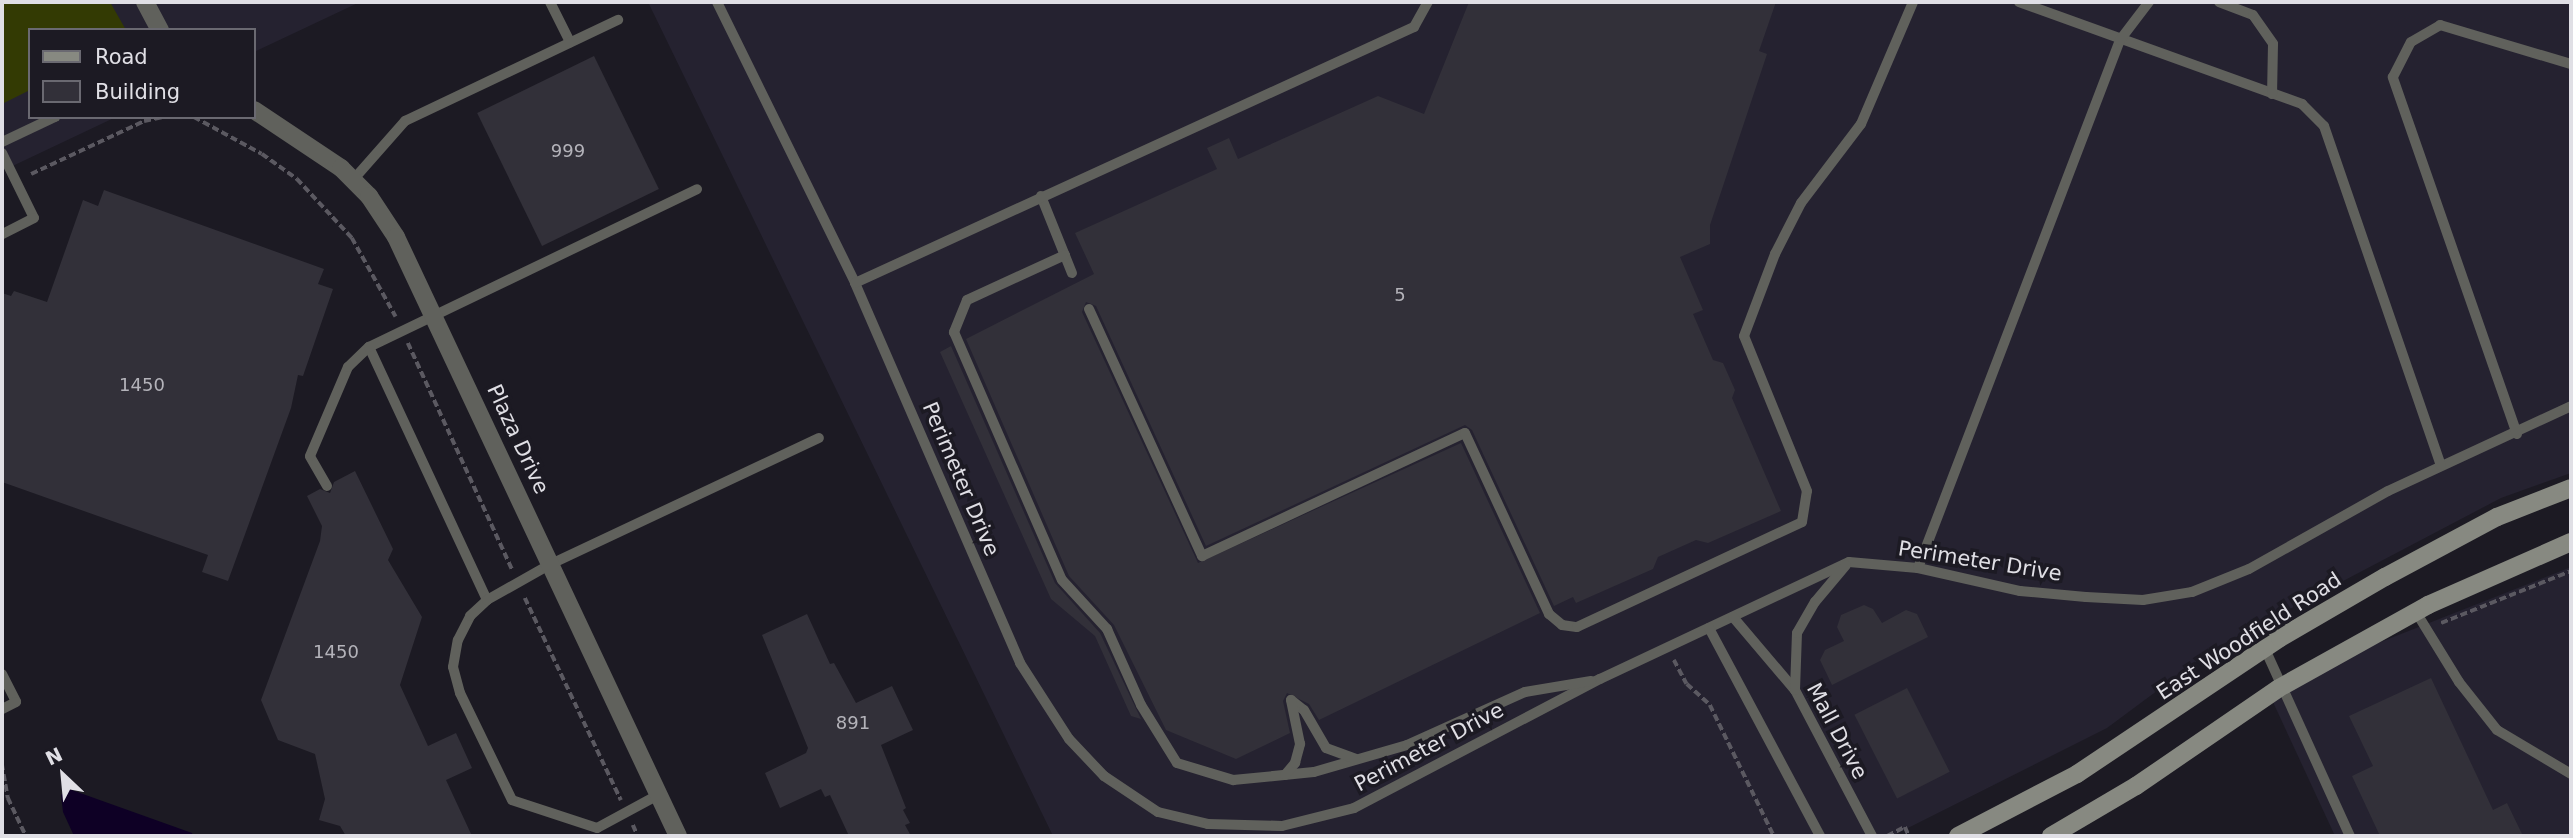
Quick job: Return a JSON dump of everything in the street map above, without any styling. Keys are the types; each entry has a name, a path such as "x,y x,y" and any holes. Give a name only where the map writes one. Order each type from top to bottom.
{"street":[{"path":"145,2 159,28"},
{"name":"Plaza Drive","path":"256,111 353,180 369,195 396,237 436,317 678,836"},
{"name":"East Woodfield Road","path":"1958,836 2077,774 2265,649 2385,577 2497,517 2571,488"},
{"path":"2051,836 2126,793 2278,688 2416,612 2571,542"}],"lane":[{"path":"550,2 570,42"},
{"name":"Perimeter Drive","path":"717,2 855,283 1020,663 1069,738 1104,776 1158,812 1208,824 1282,826 1354,808 1600,679 1849,562 1918,568 2020,591 2086,597 2143,600 2192,592 2249,569 2441,465 2517,434 2571,406"},
{"path":"855,283 1414,27 1428,2"},
{"path":"1089,309 1202,556 1465,433 1549,614 1562,625 1577,627 1802,522 1807,491 1744,337 1801,202 1861,124 1913,2"},
{"path":"2020,2 2302,104 2324,126 2441,465"},
{"path":"1918,568 2120,40 2148,2"},
{"path":"2219,2 2253,15 2273,44 2272,94"},
{"path":"353,180 405,121 618,20"},
{"path":"2517,434 2393,77 2411,42 2440,25 2571,64"},
{"path":"2,142 51,119"},
{"path":"2,153 34,218 2,234"},
{"path":"327,486 310,456 348,367 369,346 436,317 697,189"},
{"path":"1041,196 1072,273"},
{"path":"1065,255 967,300 954,332 1062,580 1107,629 1140,705 1177,763 1233,780 1314,772 1407,744 1525,692 1600,679"},
{"path":"369,346 487,600"},
{"path":"658,795 597,828 512,800 460,693 453,667 470,616 487,600 551,564 819,438"},
{"path":"1795,690 1797,633 1815,602 1849,562"},
{"path":"2416,612 2497,730 2571,774"},
{"name":"Mall Drive","path":"1733,617 1795,690 1872,836"},
{"path":"1709,628 1821,836"},
{"path":"2265,649 2278,688 2350,836"},
{"path":"2,674 16,702 2,709"},
{"path":"1285,775 1295,763 1300,744 1291,700 1304,710 1326,748 1356,759"}],"path":[{"path":"16,181 154,119"},
{"path":"198,119 262,154 297,179 352,239 390,305"},
{"path":"2427,630 2571,571"},
{"path":"1683,676 1710,705 1774,836"},
{"path":"2,764 8,798 26,836"},
{"path":"1887,836 1905,827 1909,836"}],"shaded area":[{"path":"2,2 360,2 256,51 256,28 28,28 28,119 112,119 2,171"},
{"path":"648,2 2571,2 2571,473 2501,498 2212,650 2107,728 1892,836 1053,836"},
{"path":"2571,567 2571,836 2335,836 2266,687"},
{"path":"69,789 192,833 193,836 74,836 63,812 61,795"}],"green space":[{"path":"2,2 110,2 125,28 28,28 28,91 2,104"}],"building":[{"path":"1469,2 1776,2 1759,51 1767,54 1710,225 1710,244 1680,257 1703,310 1693,314 1713,360 1723,363 1735,390 1732,398 1781,511 1708,543 1696,540 1658,557 1653,569 1576,603 1573,597 1554,606 1472,430 1465,425 1206,546 1096,306 1086,302 1082,312 1198,563 1461,443 1540,613 1319,720 1309,704 1287,693 1283,701 1290,733 1236,759 1166,730 1114,625 1069,576 966,339 1094,274 1075,233 1217,169 1207,148 1229,138 1238,159 1378,96 1424,114"},
{"path":"594,56 659,189 542,246 477,113"},
{"path":"104,190 324,269 318,284 333,289 303,376 298,375 291,408 228,581 202,572 208,555 2,482 2,293 11,296 14,291 47,302 83,200 98,206"},
{"path":"951,346 1055,583 1100,633 1141,719 1131,716 1095,636 1051,599 940,352"},
{"path":"355,471 393,549 388,560 422,617 400,685 428,746 456,733 472,768 446,780 472,836 346,836 340,826 319,820 325,799 315,754 278,740 261,700 320,541 322,526 307,496 320,489 330,493 334,482"},
{"path":"1864,605 1873,609 1882,623 1906,610 1917,614 1928,637 1832,685 1820,660 1825,650 1844,641 1837,627 1841,615"},
{"path":"807,614 830,664 834,663 856,703 892,686 913,730 881,745 906,808 903,810 910,823 905,825 911,836 849,836 830,795 825,797 821,789 780,808 765,773 806,753 808,748 762,635"},
{"path":"2431,678 2493,810 2507,803 2523,836 2380,836 2352,776 2373,766 2349,716"},
{"path":"1907,688 1950,772 1897,799 1854,715"}]}
